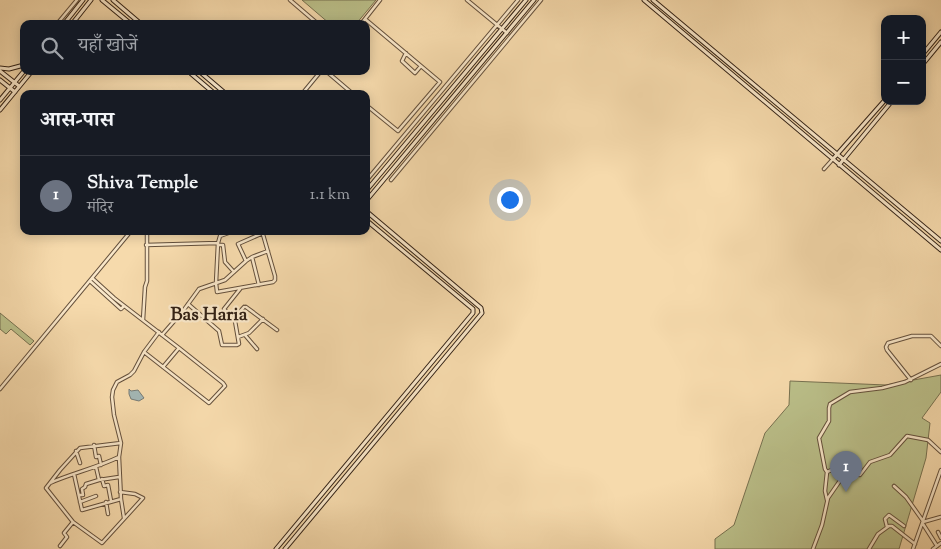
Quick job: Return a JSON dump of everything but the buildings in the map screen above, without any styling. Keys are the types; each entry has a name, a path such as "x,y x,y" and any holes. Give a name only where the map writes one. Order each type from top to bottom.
{"street":[{"path":"60,20 77,0"},
{"path":"67,20 84,0"},
{"path":"75,20 92,0"},
{"path":"102,0 126,20"},
{"path":"113,0 136,20"},
{"path":"290,0 313,20"},
{"path":"365,19 380,0"},
{"path":"467,0 507,33"},
{"path":"370,176 518,0"},
{"path":"370,186 526,0"},
{"path":"370,196 534,0"},
{"path":"387,177 392,181 410,156 541,0"},
{"path":"644,0 941,250"},
{"path":"653,0 941,241"},
{"path":"370,23 440,82 398,131 370,108"},
{"path":"926,50 941,32"},
{"path":"926,60 941,42"},
{"path":"406,53 402,61 415,73 421,66"},
{"path":"0,69 20,66"},
{"path":"0,69 19,86"},
{"path":"0,100 21,75"},
{"path":"0,110 29,75"},
{"path":"193,75 210,90"},
{"path":"203,75 221,90"},
{"path":"305,90 318,75"},
{"path":"331,75 348,90"},
{"path":"0,80 15,92"},
{"path":"824,169 881,104"},
{"path":"839,165 889,105"},
{"path":"869,118 874,122"},
{"path":"406,153 410,156"},
{"path":"370,214 481,308 482,313"},
{"path":"370,223 474,312 482,313"},
{"path":"0,389 128,235"},
{"path":"143,320 147,281 147,235"},
{"path":"223,235 220,236 218,244 216,291 219,293 275,280 264,235"},
{"path":"246,261 238,244 257,235"},
{"path":"146,245 223,245 225,262 234,272"},
{"path":"124,518 120,499 119,477 121,443 114,415 112,390 117,382 134,371 144,352 201,287 225,280 246,261 268,251"},
{"path":"252,257 259,285"},
{"path":"91,280 121,309 124,306 160,333 223,383 224,388 209,403 144,352"},
{"path":"188,304 219,331 222,344 237,346 239,344 236,323 224,309 241,288"},
{"path":"233,319 245,307 277,330"},
{"path":"276,549 474,312"},
{"path":"285,549 482,313"},
{"path":"238,338 249,333 263,320"},
{"path":"244,335 256,349"},
{"path":"911,380 886,350 888,344 891,341 912,336 931,336 941,346"},
{"path":"164,367 178,348"},
{"path":"827,501 825,491 827,472 819,440 829,421 830,404 850,392 882,388 911,380 941,364"},
{"path":"827,472 834,468 860,475 870,462 890,455 907,436 928,440 941,452"},
{"path":"120,492 135,494 143,498 102,543 73,522 46,488 76,451 85,446 121,443"},
{"path":"94,445 96,457 99,456 101,465"},
{"path":"934,445 941,445"},
{"path":"76,451 80,463"},
{"path":"50,483 96,468 119,457"},
{"path":"64,464 71,463"},
{"path":"96,468 104,486 108,485 111,501"},
{"path":"913,549 941,470"},
{"path":"813,549 822,525 827,501 846,472"},
{"path":"74,474 83,510 120,499"},
{"path":"79,496 83,494 82,489 85,485 100,479 119,477"},
{"path":"894,486 904,495 937,546"},
{"path":"80,502 96,496"},
{"path":"106,502 108,514"},
{"path":"887,527 885,519 889,515 904,526"},
{"path":"923,522 941,517"},
{"path":"60,546 67,537 64,533 73,522"},
{"path":"869,549 878,534 887,527 892,526 915,544"},
{"path":"938,532 941,538"},
{"path":"933,549 941,543"}],"green space":[{"path":"302,0 376,0 359,20 325,20"},
{"path":"0,313 34,341 30,345 11,329 6,334 0,329"},
{"path":"941,375 941,392 922,418 930,423 926,458 899,549 715,549 715,539 734,525 765,433 789,405 790,381 886,385"}],"shaded area":[{"path":"129,389 131,391 138,390 144,398 139,401 131,399"}],"place":[{"name":"Shiva Temple","path":"846,492"}],"district":[{"name":"Bas Haria","path":"209,313"}]}
